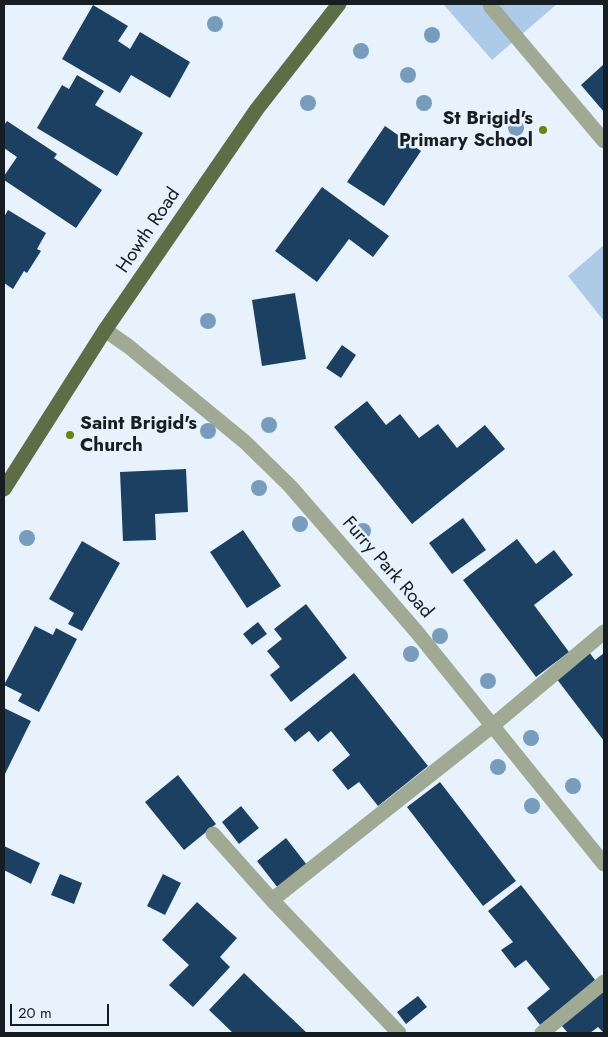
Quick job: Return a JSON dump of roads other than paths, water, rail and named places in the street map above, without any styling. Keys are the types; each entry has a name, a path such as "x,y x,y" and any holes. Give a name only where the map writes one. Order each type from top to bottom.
{"main road":[{"name":"Howth Road","path":"4,489 105,330 257,109 339,4"}],"street":[{"path":"490,4 604,142"},
{"name":"Furry Park Road","path":"105,330 128,346 265,459 416,631 604,864"},
{"path":"272,900 492,726 604,632"},
{"path":"213,834 272,900 399,1033"},
{"path":"542,1033 604,982"}],"place":[{"name":"St Brigid's Primary School","path":"543,130"},
{"name":"Saint Brigid's Church","path":"70,435"}]}
